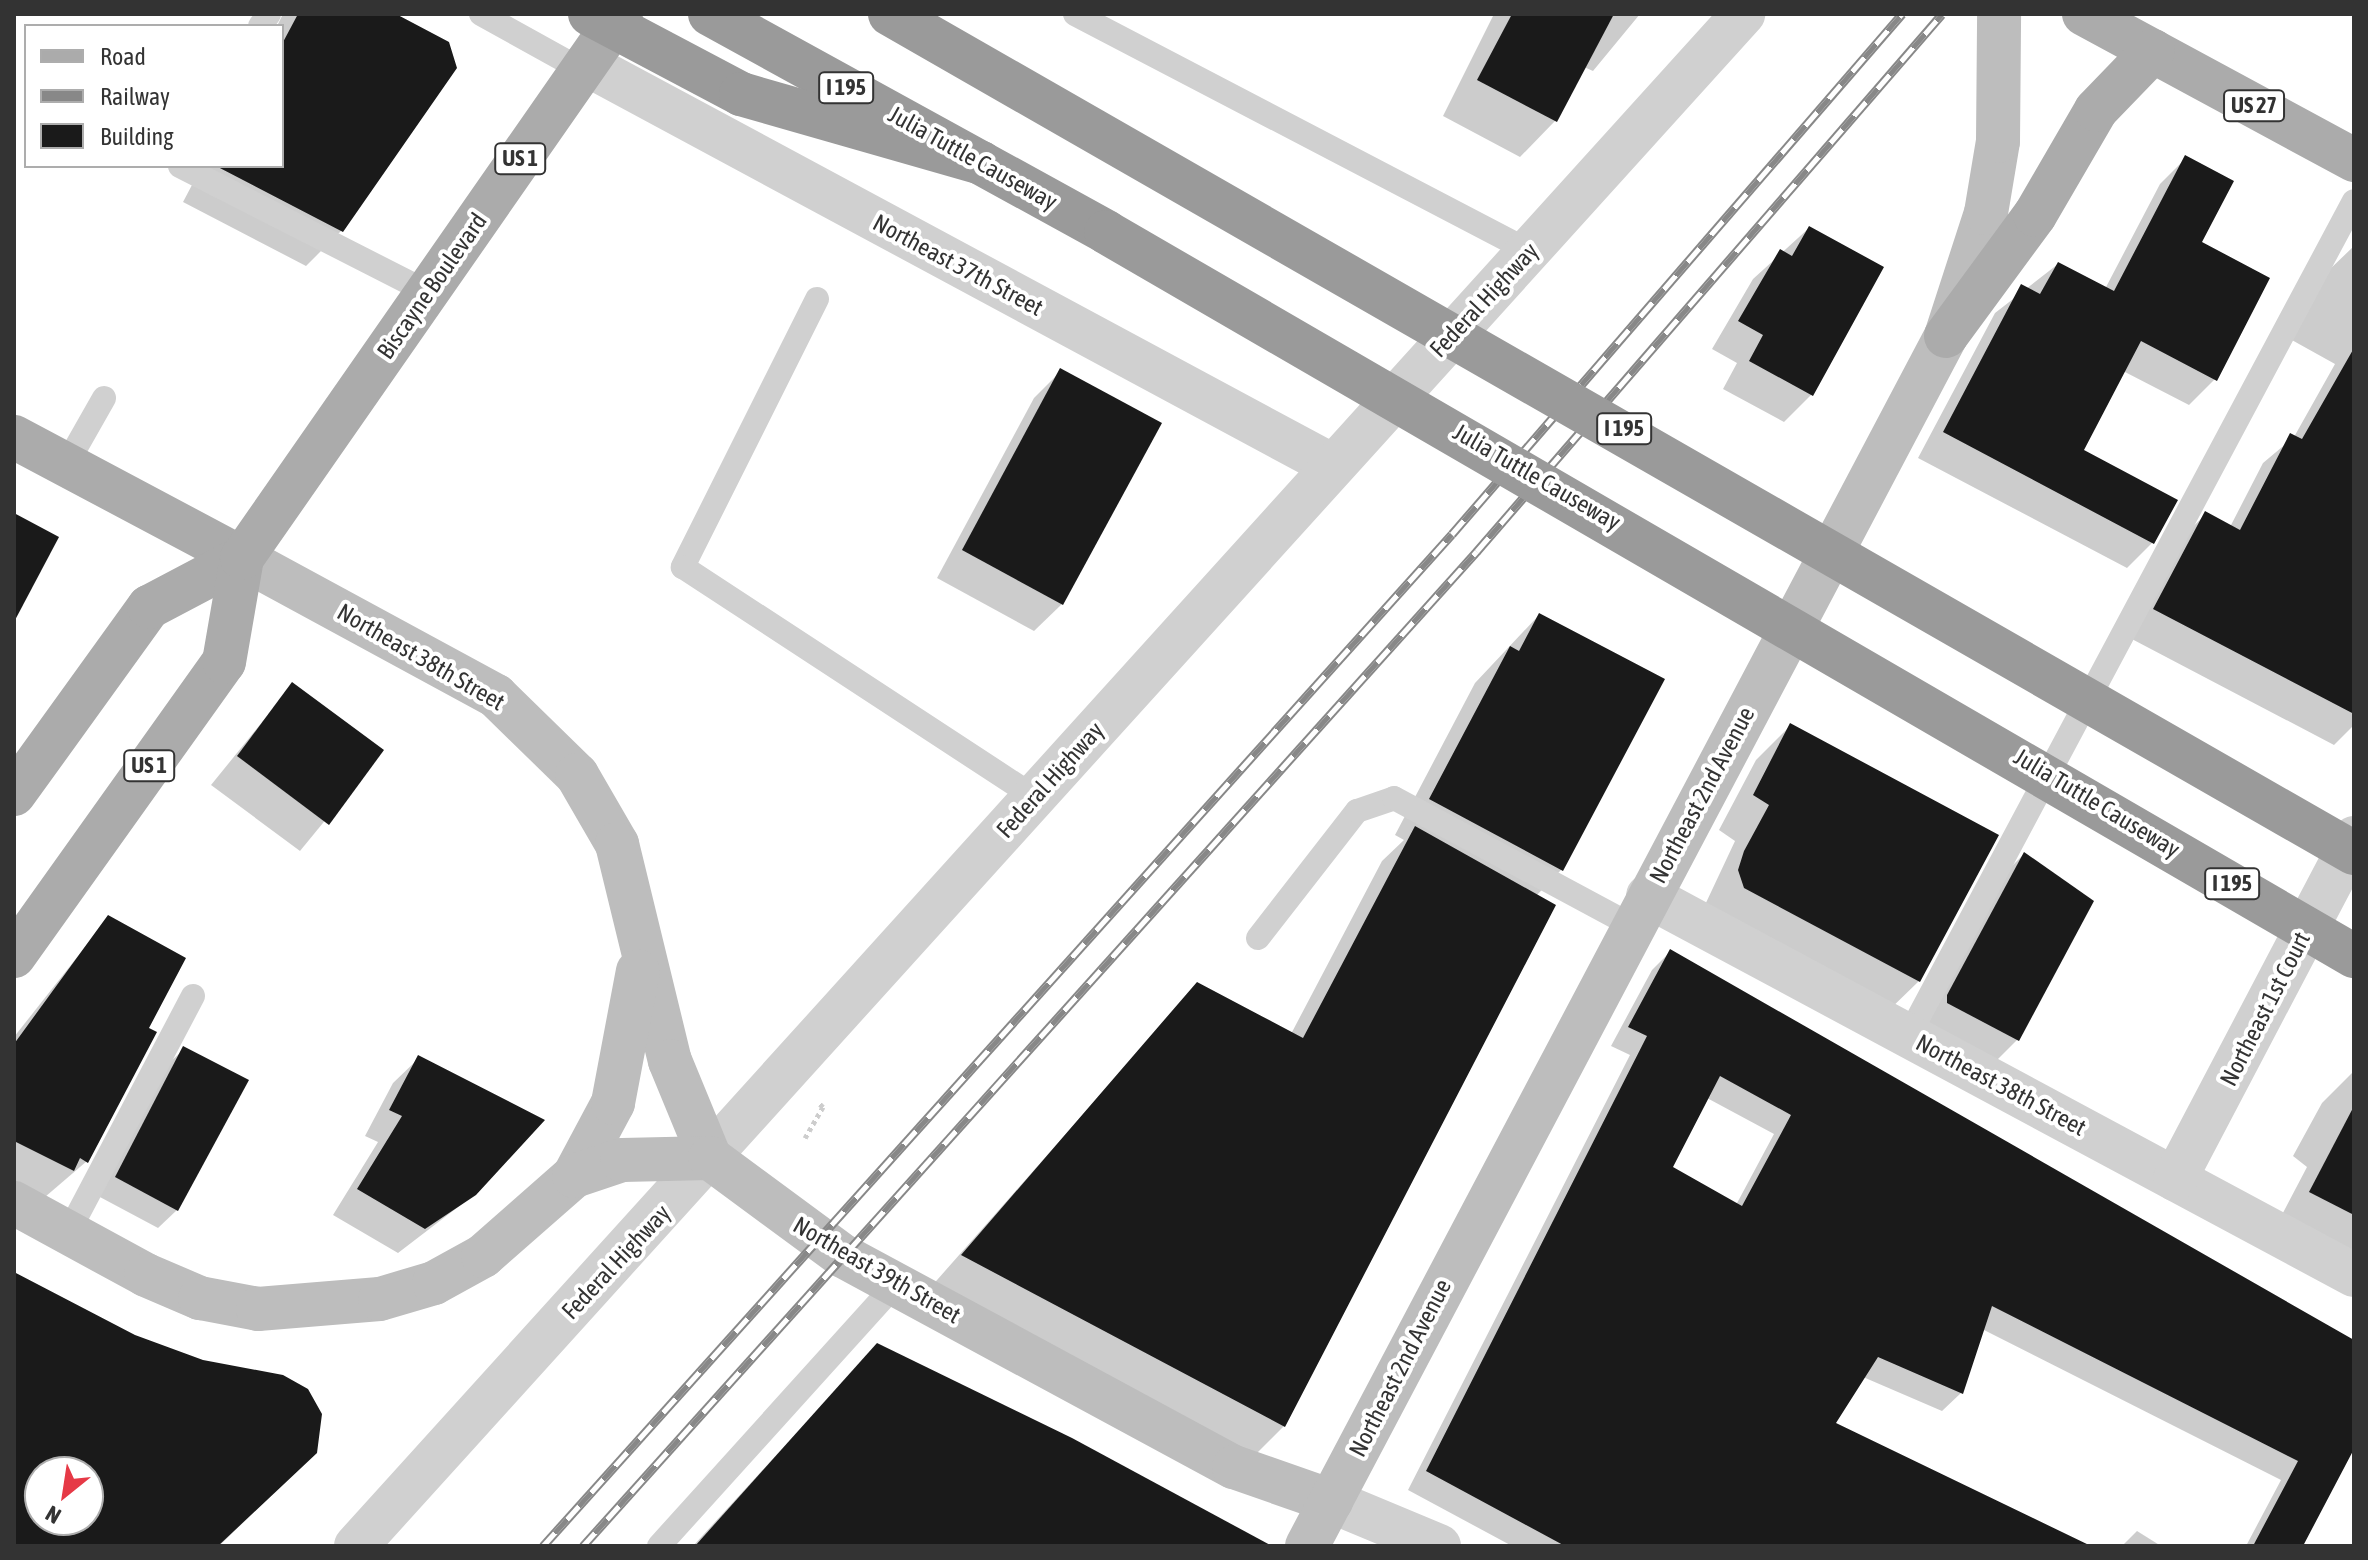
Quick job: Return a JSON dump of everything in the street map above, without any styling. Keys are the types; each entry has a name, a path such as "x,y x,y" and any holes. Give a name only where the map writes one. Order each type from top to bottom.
{"highway":[{"path":"590,14 741,94 981,163"},
{"name":"Julia Tuttle Causeway","path":"710,14 981,163 1613,520 2354,956"},
{"name":"I 195","path":"890,14 2354,853"}],"main road":[{"name":"Biscayne Boulevard","path":"14,956 224,662 242,558 621,14"},
{"name":"Northeast 2nd Avenue","path":"1307,1546 1946,336 1991,184 1999,14"},
{"name":"US 27","path":"2084,14 2354,160"},
{"path":"1946,336 2035,215 2096,110 2153,51"},
{"name":"Northeast 38th Street","path":"14,437 496,696 549,740 617,844 670,1061 710,1158"},
{"name":"Biscayne Boulevard","path":"14,794 149,607 242,558"},
{"path":"14,1203 200,1298 258,1309 380,1299 434,1283 483,1256 574,1176 613,1103 631,1036 642,937"},
{"path":"574,1176 622,1160 710,1158"},
{"name":"Northeast 39th Street","path":"710,1158 816,1241 1234,1467 1331,1501"}],"street":[{"name":"Federal Highway","path":"356,1546 710,1158 1331,465 1743,14"},
{"name":"Northeast 37th Street","path":"584,67 1331,465"},
{"name":"Northeast 1st Court","path":"2175,1179 2354,838"},
{"name":"Northeast 38th Street","path":"1640,911 1909,1035 2354,1275"},
{"name":"Northeast 39th Street","path":"1331,1501 1439,1546"}],"lane":[{"path":"481,14 584,67"},
{"path":"1075,14 1529,251"},
{"path":"184,168 427,292"},
{"path":"1909,1035 2354,201"},
{"path":"817,299 683,567 1035,797"},
{"path":"66,465 104,398"},
{"path":"1258,938 1357,811 1394,798 1640,911"},
{"path":"68,1233 193,996"},
{"path":"659,1546 896,1284"}],"path":[{"path":"805,1138 823,1107 817,1101"}],"building":[{"path":"298,14 396,14 449,42 457,68 343,232 220,168 284,168 284,40"},
{"path":"1512,14 1614,14 1557,122 1477,80"},
{"path":"2185,155 2234,181 2202,242 2270,278 2217,381 2141,341 2084,450 2178,500 2154,544 1943,432 2021,284 2040,294 2058,262 2114,291"},
{"path":"1809,226 1884,267 1813,396 1749,361 1763,335 1738,321 1780,249 1792,256"},
{"path":"2354,348 2354,714 2153,609 2205,511 2240,530 2290,433 2302,439"},
{"path":"1060,368 1162,423 1063,605 962,550"},
{"path":"14,513 59,537 14,622"},
{"path":"1539,613 1665,679 1563,871 1429,799 1510,646 1519,651"},
{"path":"292,682 384,750 329,825 237,756"},
{"path":"1790,723 1999,835 1920,982 1744,888 1738,870 1744,851 1769,805 1753,795"},
{"path":"1415,826 1556,905 1285,1427 961,1255 1197,982 1303,1038"},
{"path":"2024,852 2094,901 2019,1041 1947,1003 1947,995"},
{"path":"108,915 186,958 149,1028 157,1032 88,1163 80,1158 74,1171 14,1141 14,1044"},
{"path":"1670,949 2354,1340 2354,1449 2303,1546 2253,1546 2298,1461 1992,1306 1963,1394 1878,1357 1836,1423 2091,1546 1565,1546 1426,1471 1647,1036 1628,1027","holes":["1720,1076 1791,1115 1742,1206 1673,1167"]},
{"path":"183,1046 249,1080 178,1211 115,1177"},
{"path":"418,1055 545,1120 476,1195 425,1229 357,1189 402,1116 389,1110"},
{"path":"2354,1106 2354,1215 2309,1192"},
{"path":"14,1272 135,1335 203,1360 283,1375 308,1389 322,1414 317,1453 218,1546 14,1546"},
{"path":"877,1343 1072,1438 1272,1546 695,1546"}],"railway":[{"path":"543,1546 1452,534 1902,14"},
{"path":"583,1546 1477,551 1942,14"}]}
